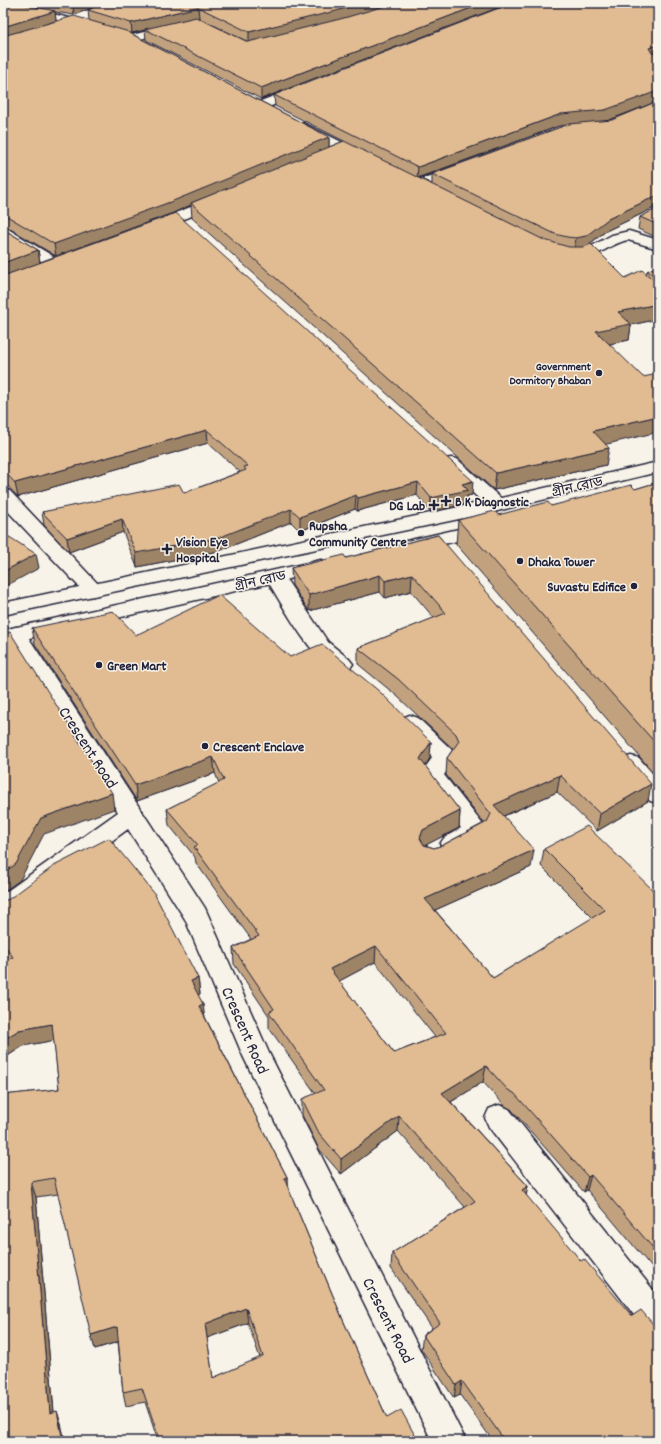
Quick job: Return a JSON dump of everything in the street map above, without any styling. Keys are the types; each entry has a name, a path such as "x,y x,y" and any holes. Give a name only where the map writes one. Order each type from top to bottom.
{"street":[{"path":"12,3 8,6 103,29"},
{"path":"53,28 88,15"},
{"path":"152,48 128,37 183,26"},
{"path":"262,105 313,85"},
{"path":"248,98 276,112"},
{"path":"289,120 377,166"},
{"path":"329,155 344,149"},
{"path":"417,185 468,166"},
{"path":"404,179 431,192"},
{"path":"136,233 185,222 229,196"},
{"path":"637,222 623,230 629,235 658,245"},
{"path":"3,232 56,264"},
{"path":"554,253 567,257 582,258 617,238 629,235"},
{"path":"36,271 70,258"},
{"path":"438,452 497,505"},
{"name":"গ্রীন রোড","path":"3,609 497,505 658,468"},
{"path":"3,495 92,590"},
{"path":"394,550 502,525"},
{"path":"439,539 455,557"},
{"name":"গ্রীন রোড","path":"9,636 342,562"},
{"path":"275,577 321,647 358,677"},
{"name":"Crescent Road","path":"9,636 132,814 196,915 257,1056 449,1441"},
{"path":"394,707 445,757 431,775 476,831 432,854"},
{"path":"617,748 658,795"},
{"path":"3,907 132,814"},
{"path":"499,1118 658,1321"}],"building":[{"path":"3,3 17,3 55,11 3,27"},
{"path":"62,3 78,3 73,5"},
{"path":"103,3 363,3 249,32 198,7 131,23 88,10"},
{"path":"395,3 484,3 261,88 145,29 196,17 248,42 344,18"},
{"path":"512,3 658,3 658,45 649,48 652,53 658,54 658,91 605,110 561,114 418,167 274,95"},
{"path":"74,16 126,31 329,137 173,201 54,244 3,215 3,36"},
{"path":"658,101 658,195 608,219 586,236 576,238 555,234 432,174 569,124 612,120"},
{"path":"344,141 544,240 569,247 584,247 591,244 625,278 642,270 658,284 658,304 618,312 631,324 596,331 643,377 658,374 658,416 593,431 609,448 496,473 191,203"},
{"path":"658,208 658,225 640,217"},
{"path":"176,213 473,481 462,484 468,490 431,498 418,482 358,498 356,495 300,517 291,509 218,538 136,553 122,519 67,538 42,512 179,484 184,493 246,470 244,467 248,466 207,430 15,483 3,470 3,276"},
{"path":"3,229 38,250 3,263"},
{"path":"658,266 658,277 647,271"},
{"path":"658,482 658,746 458,520 495,511 498,515 548,502 551,506 631,485 635,489"},
{"path":"3,533 36,554 3,572"},
{"path":"438,535 651,784 600,814 560,775 494,805 534,850 425,899 493,978 605,910 544,849 587,826 658,895 658,983 652,987 658,993 658,1254 591,1175 588,1177 514,1093 508,1090 486,1066 442,1093 528,1186 522,1190 581,1261 584,1259 632,1316 641,1310 658,1330 658,1441 505,1441 462,1381 456,1385 423,1335 440,1323 392,1253 475,1201 399,1116 341,1159 319,1133 302,1099 324,1090 269,1012 274,1009 233,948 259,936 194,847 198,845 167,809 224,780 213,757 135,785 32,628 113,611 136,635 219,595 290,657 322,644 380,692 431,742 420,759 460,811 423,830 420,838 424,845 434,848 443,845 487,822 491,814 447,758 459,741 456,734 398,679 358,648 446,613 412,574 385,581 380,575 309,595 291,568 344,555 346,558","holes":["376,946 446,1033 394,1053 330,969"]},
{"path":"3,630 5,630 6,633 10,632 112,793 41,818 16,864 3,873"},
{"path":"109,838 154,893 198,978 191,981 203,1004 199,1006 287,1177 284,1178 343,1320 387,1418 401,1410 418,1441 160,1441 142,1388 123,1392 117,1327 91,1335 54,1178 31,1182 50,1413 57,1411 63,1441 3,1441 3,1095 59,1089 52,1024 19,1030 3,1040 3,961 13,957 3,943 3,901 9,899 54,866","holes":["246,1308 263,1356 213,1378 205,1324"]}],"place":[{"name":"Government Dormitory Bhaban","path":"599,373"},
{"name":"B K Diagnostic","path":"446,501"},
{"name":"DG Lab","path":"434,505"},
{"name":"Rupsha Community Centre","path":"301,533"},
{"name":"Vision Eye Hospital","path":"167,549"},
{"name":"Dhaka Tower","path":"520,561"},
{"name":"Suvastu Edifice","path":"634,586"},
{"name":"Green Mart","path":"99,665"},
{"name":"Crescent Enclave","path":"205,746"}]}
